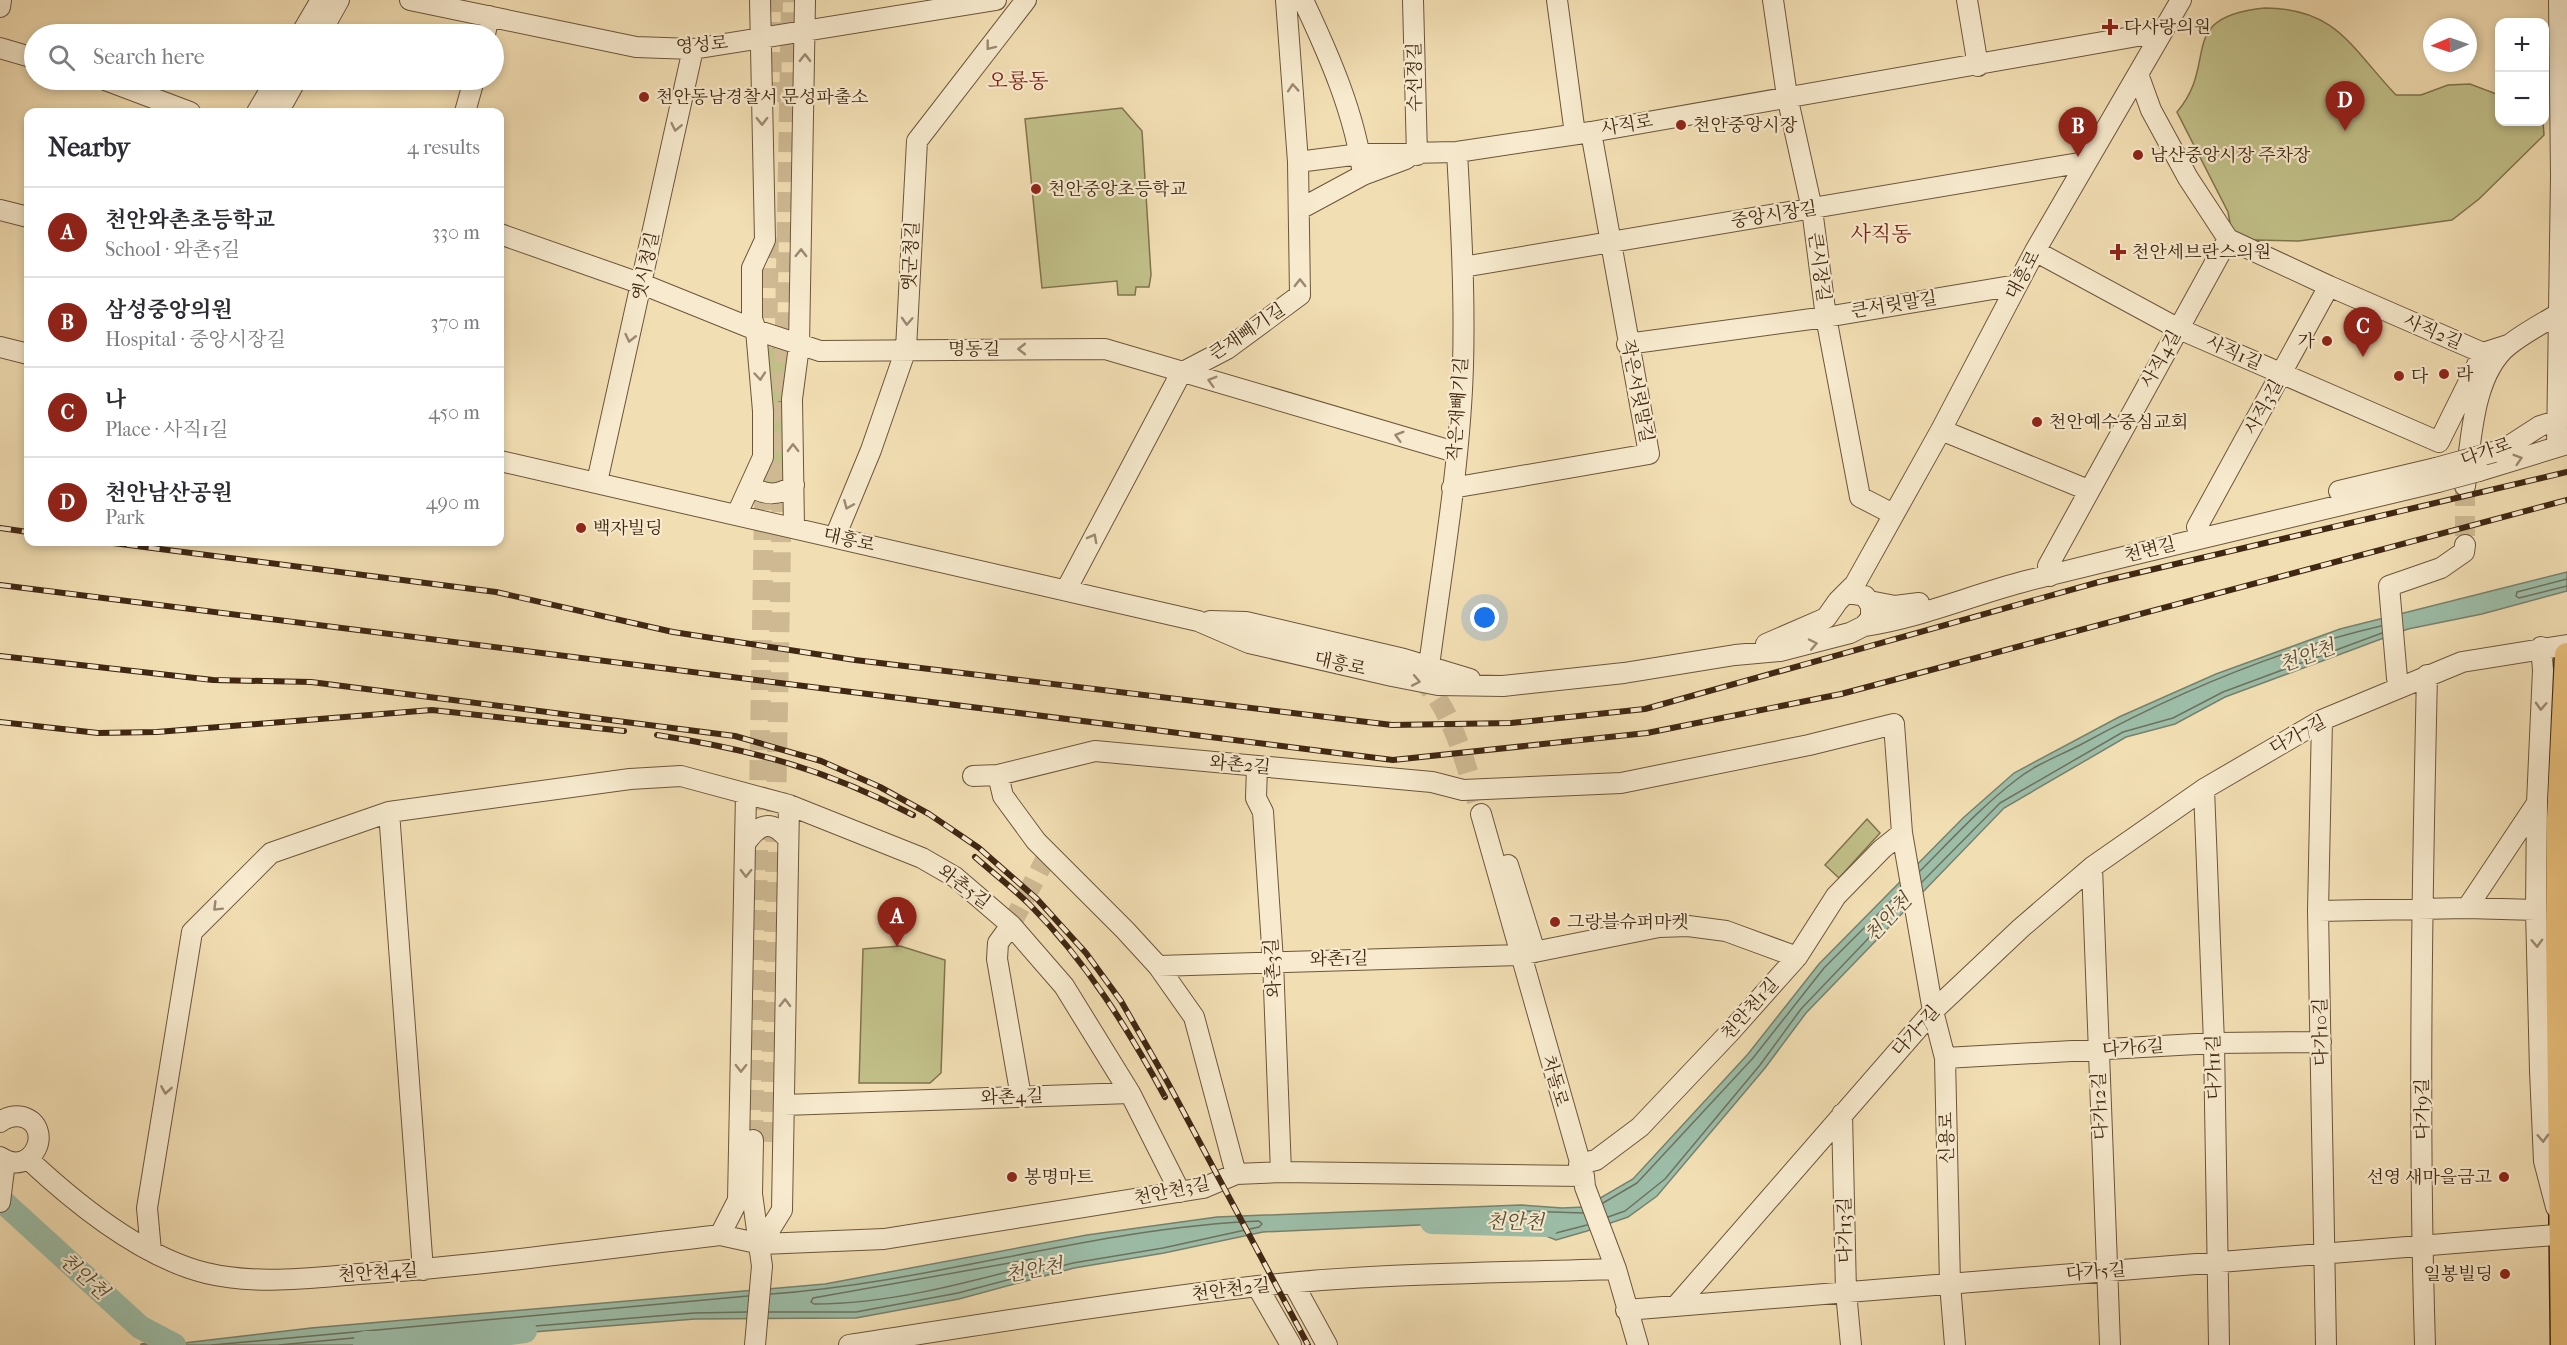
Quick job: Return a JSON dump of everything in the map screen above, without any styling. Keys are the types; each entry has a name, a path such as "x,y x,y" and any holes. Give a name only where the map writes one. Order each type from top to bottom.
{"main road":[{"path":"2564,1345 2565,1234 2559,819 2567,655"}],"street":[{"path":"0,7 1,0"},
{"path":"307,24 321,0"},
{"path":"326,24 339,0"},
{"name":"영성로","path":"410,0 481,24"},
{"path":"737,514 763,457 763,411 756,330 752,318 752,268 765,240 760,0"},
{"path":"794,527 792,399 799,346 805,0"},
{"name":"영성로","path":"504,28 636,47 693,49 805,32 957,3 996,0"},
{"name":"옛군청길","path":"835,537 872,450 906,349 917,141 1026,0"},
{"name":"큰재빼기길","path":"1181,373 1227,349 1300,295 1298,162 1286,0"},
{"path":"1303,0 1343,93 1360,154 1363,175"},
{"name":"수선정길","path":"1413,0 1417,155"},
{"name":"작은서릿말길","path":"1452,488 1649,454 1609,242 1583,133 1557,0"},
{"name":"큰시장길","path":"1773,0 1787,96 1812,209 1826,317 1860,497 1893,514"},
{"path":"1967,0 1978,66"},
{"name":"대흥로","path":"1862,628 1872,612 1854,599 1893,514 1941,430 2035,251 2160,32 2181,0"},
{"path":"2559,0 2563,312 2562,446"},
{"name":"사직로","path":"1298,162 1360,154 1417,155 1456,152 1583,133 1787,96 1978,66 2160,32"},
{"path":"0,48 24,55"},
{"name":"옛시청길","path":"597,482 693,49"},
{"path":"2138,74 2151,110 2188,178 2228,239"},
{"path":"132,90 179,108"},
{"path":"259,108 270,90"},
{"path":"280,108 290,90"},
{"path":"466,108 471,90"},
{"name":"작은재빼기길","path":"1429,666 1452,488 1463,367 1463,267 1456,152"},
{"name":"사직로","path":"1300,209 1363,175 1417,155"},
{"name":"중앙시장길","path":"1463,267 2085,162"},
{"path":"0,210 24,216"},
{"name":"명동길","path":"504,235 642,284 799,346 820,351 1105,349 1455,452"},
{"name":"사직2길","path":"2228,239 2483,353"},
{"name":"사직4길","path":"2049,571 2088,490 2228,239"},
{"name":"사직1길","path":"2035,251 2177,328 2439,442 2483,353"},
{"name":"큰서릿말길","path":"1627,344 1826,317 2017,285"},
{"name":"사직3길","path":"2197,526 2329,286"},
{"path":"2483,353 2508,345 2563,312"},
{"path":"2465,486 2473,422 2487,372 2508,345"},
{"path":"0,347 24,353"},
{"path":"1066,590 1181,373"},
{"name":"다가로","path":"2437,475 2506,448 2540,426 2562,419"},
{"path":"1941,430 2088,490"},
{"name":"다가로","path":"2437,475 2479,471 2562,446"},
{"name":"대흥로","path":"504,462 1198,621 1249,643 1438,685 1503,686 1624,673 1735,655"},
{"name":"천변길","path":"1735,655 1780,651 1822,642 2197,526 2437,475"},
{"name":"천변길","path":"1854,599 1895,606 1914,604 2200,537 2437,475"},
{"path":"750,486 770,494 786,491 794,485"},
{"path":"2399,682 2389,586 2441,568 2464,552 2465,545"},
{"path":"1854,599 1839,623 1848,629 1862,628"},
{"path":"1735,655 1775,641 1826,618 1854,599"},
{"path":"1198,621 1398,667"},
{"name":"대흥로","path":"1198,621 1246,622 1429,666 1487,684"},
{"name":"다가7길","path":"1676,1306 1770,1201 1842,1114 1933,1011 2092,867 2204,789 2322,720 2399,682 2427,675 2462,662 2541,647 2567,645"},
{"path":"2541,647 2543,670 2537,803 2536,910 2544,1161 2565,1234"},
{"path":"2543,670 2567,655"},
{"name":"다가9길","path":"2425,1345 2422,1246 2421,909 2427,675"},
{"name":"다가10길","path":"2322,720 2318,911 2326,1345"},
{"name":"와촌2길","path":"973,776 998,775 1095,751 1432,782 1463,790 1540,788 1621,783 1809,745 1894,724 1902,832"},
{"name":"와촌3길","path":"1257,766 1256,798 1263,812 1273,961 1281,1172"},
{"path":"998,775 1003,796 1036,841 1158,966 1194,1017 1236,1174"},
{"name":"와촌5길","path":"151,1251 147,1208 192,932 271,853 389,812 666,776 681,776 789,805 922,858 956,878 1011,925 1064,986 1130,1093"},
{"path":"1484,788 1520,954"},
{"name":"다가11길","path":"2204,789 2214,1043 2220,1345"},
{"path":"1463,790 1520,954"},
{"path":"720,1235 738,1200 747,841 746,794"},
{"path":"2468,908 2537,803"},
{"path":"760,1244 782,1210 789,805"},
{"path":"389,812 423,1270"},
{"name":"차돌로","path":"1481,814 1583,1176 1616,1269 1638,1345"},
{"path":"747,841 756,829 764,826 775,827 788,839"},
{"name":"신용로","path":"1902,832 1933,1011 1945,1058 1950,1284 1955,1345"},
{"name":"천안천1길","path":"1583,1176 1596,1160 1640,1127 1731,1031 1797,957 1836,897 1882,849 1902,832"},
{"name":"다가12길","path":"2092,867 2110,1345"},
{"path":"2318,911 2468,908 2536,910"},
{"path":"1011,925 998,943 996,958 1022,1097"},
{"name":"와촌1길","path":"1158,966 1520,954 1659,927 1726,931 1797,957"},
{"name":"다가6길","path":"1945,1058 2214,1043 2321,1042"},
{"path":"1130,1093 1180,1192"},
{"name":"와촌4길","path":"784,1105 1130,1093"},
{"name":"다가13길","path":"1842,1114 1846,1292 1851,1345"},
{"path":"0,1122 11,1116 19,1116 33,1124 39,1138 38,1147 28,1159 21,1162 3,1159 0,1202"},
{"path":"756,1343 762,1266 752,1194 762,1141"},
{"name":"천안천4길","path":"28,1159 82,1205 136,1244 205,1273 245,1278 283,1279 423,1270 720,1235 760,1244"},
{"name":"천안천3길","path":"760,1244 884,1239 1203,1188 1236,1174 1281,1172 1583,1176"},
{"name":"다가5길","path":"1626,1310 2565,1234"},
{"name":"천안천2길","path":"849,1345 969,1336 1257,1286 1354,1278 1616,1269"},
{"path":"1293,1283 1327,1345"},
{"path":"1257,1286 1291,1345"}],"shaded area":[{"path":"2265,8 2310,15 2341,34 2396,95 2421,95 2448,85 2470,84 2495,93 2495,126 2543,126 2544,135 2479,199 2452,220 2299,241 2255,240 2240,243 2232,233 2228,212 2177,112 2189,94 2209,32 2219,21 2237,13"},
{"path":"1122,108 1142,131 1151,275 1149,287 1136,287 1135,295 1118,295 1117,281 1042,288 1025,119"},
{"path":"765,345 791,353 790,402 779,402 780,409 767,409"},
{"path":"790,420 791,480 759,489 771,421"},
{"path":"1867,819 1880,833 1839,878 1825,865"},
{"path":"900,946 945,960 941,1073 930,1083 859,1083 863,949"}],"water":[{"path":"2567,572 2567,591 2482,614 2408,629 2225,697 2175,724 2126,737 2004,808 1806,1013 1765,1068 1657,1196 1628,1217 1587,1231 1556,1240 1508,1221 1263,1232 1164,1253 1074,1268 959,1299 856,1318 695,1319 372,1345 167,1345 311,1328 825,1284 1087,1235 1217,1217 1521,1205 1585,1207 1633,1179 1748,1054 1819,964 1963,818 2014,773 2119,717 2216,674 2340,629"}],"waterway":[{"name":"천안천","path":"0,1199 140,1327 174,1345"},
{"name":"천안천","path":"1432,1222 1547,1225"},
{"name":"천안천","path":"365,1343 436,1343 525,1331"},
{"path":"142,1345 153,1345"}],"tunnel":[{"path":"771,102 773,0"},
{"path":"770,1142 791,0"},
{"path":"767,348 769,231"},
{"path":"753,1140 765,453"},
{"path":"2465,486 2465,545"},
{"path":"1417,677 1429,688 1449,720 1481,814"},
{"path":"1011,925 1048,854"}],"railway":[{"path":"136,546 496,592 673,632 855,660 1392,725 1511,723 1645,709 2099,582 2567,472"},
{"path":"0,585 1393,760 1647,733 1841,694 2567,500"},
{"path":"0,528 24,531"},
{"path":"0,656 213,680 311,682 735,736 821,761 880,787 929,814 979,848 1037,899 1086,953 1121,1001 1168,1083 1308,1345"},
{"path":"0,722 98,733 157,732 432,710 624,731"},
{"path":"657,735 725,747 788,763 850,785 913,815"},
{"path":"975,857 1030,905 1070,949 1105,996 1165,1097"}],"place":[{"name":"다사랑의원","path":"2110,27"},
{"name":"천안동남경찰서 문성파출소","path":"644,97"},
{"name":"천안중앙시장","path":"1681,125"},
{"name":"천안남산공원","path":"2345,131"},
{"name":"남산중앙시장 주차장","path":"2138,155"},
{"name":"삼성중앙의원","path":"2078,157"},
{"name":"천안중앙초등학교","path":"1036,189"},
{"name":"천안세브란스의원","path":"2118,252"},
{"name":"가","path":"2327,341"},
{"name":"나","path":"2363,357"},
{"name":"라","path":"2444,374"},
{"name":"다","path":"2399,376"},
{"name":"천안예수중심교회","path":"2037,422"},
{"name":"백자빌딩","path":"581,528"},
{"name":"그랑블슈퍼마켓","path":"1555,922"},
{"name":"천안와촌초등학교","path":"897,947"},
{"name":"봉명마트","path":"1012,1177"},
{"name":"선영 새마을금고","path":"2504,1177"},
{"name":"일봉빌딩","path":"2505,1274"}],"district":[{"name":"오룡동","path":"1018,81"},
{"name":"사직동","path":"1881,234"}]}
